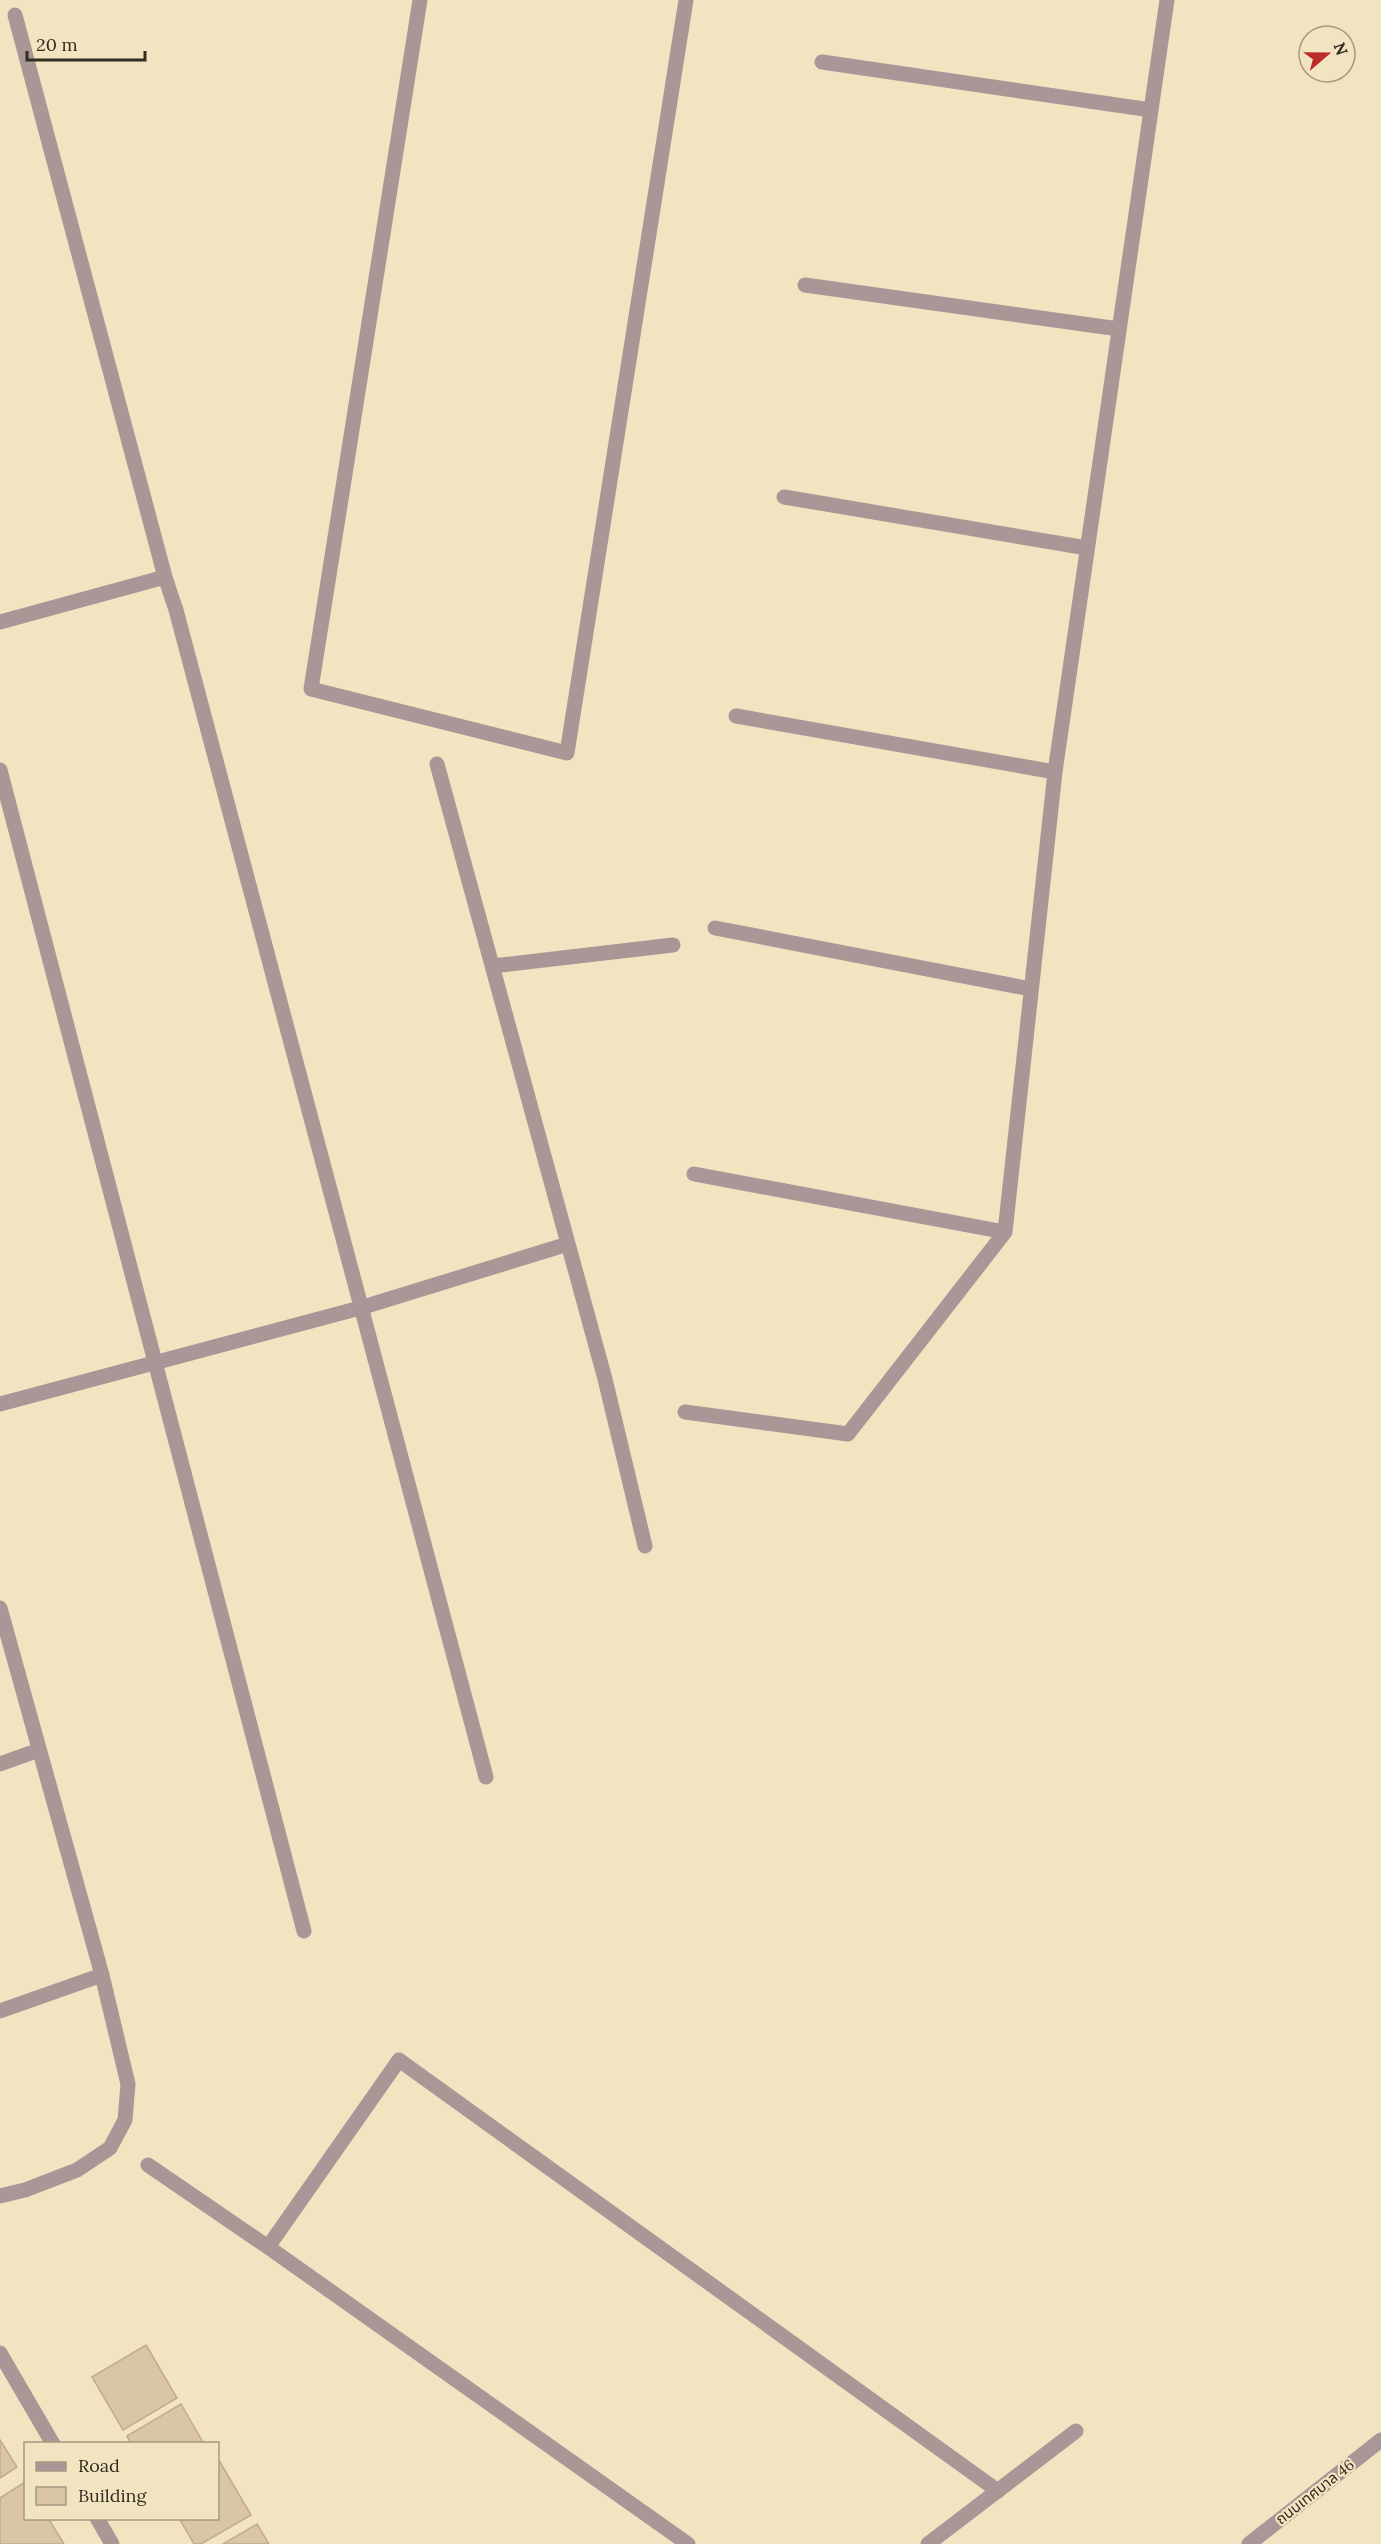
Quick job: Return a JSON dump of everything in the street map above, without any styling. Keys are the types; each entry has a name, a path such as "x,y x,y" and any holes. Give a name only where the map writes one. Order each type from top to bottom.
{"street":[{"path":"420,0 311,689 567,753 686,0"},
{"path":"685,1412 848,1434 1005,1232 1055,772 1167,0"},
{"path":"15,15 165,578 176,610 486,1777"},
{"path":"822,62 1151,110"},
{"path":"805,285 1119,329"},
{"path":"784,497 1087,548"},
{"path":"0,622 165,578"},
{"path":"736,716 1055,772"},
{"path":"437,764 605,1378 645,1546"},
{"path":"0,770 304,1931"},
{"path":"715,928 1031,989"},
{"path":"493,966 673,945"},
{"path":"694,1174 1005,1232"},
{"path":"0,1404 360,1308 568,1244"},
{"path":"0,1608 102,1976 128,2084 125,2120 110,2148 76,2170 25,2190 0,2196"},
{"path":"0,1764 39,1750"},
{"path":"0,2012 102,1976"},
{"path":"268,2247 399,2060 998,2491"},
{"path":"148,2165 268,2247 688,2544"},
{"path":"0,2353 52,2442"},
{"path":"928,2544 1076,2431"},
{"name":"ถนนเทศบาล 46","path":"1249,2544 1381,2440"},
{"path":"98,2520 112,2544"}],"building":[{"path":"146,2345 177,2398 123,2430 92,2377"},
{"path":"181,2404 203,2442 130,2442 127,2436"},
{"path":"0,2440 17,2467 0,2478"},
{"path":"219,2463 251,2515 201,2544 194,2544 180,2520 219,2520"},
{"path":"24,2483 24,2520 49,2520 64,2544 0,2544 0,2498"},
{"path":"257,2524 269,2544 223,2544"}]}
